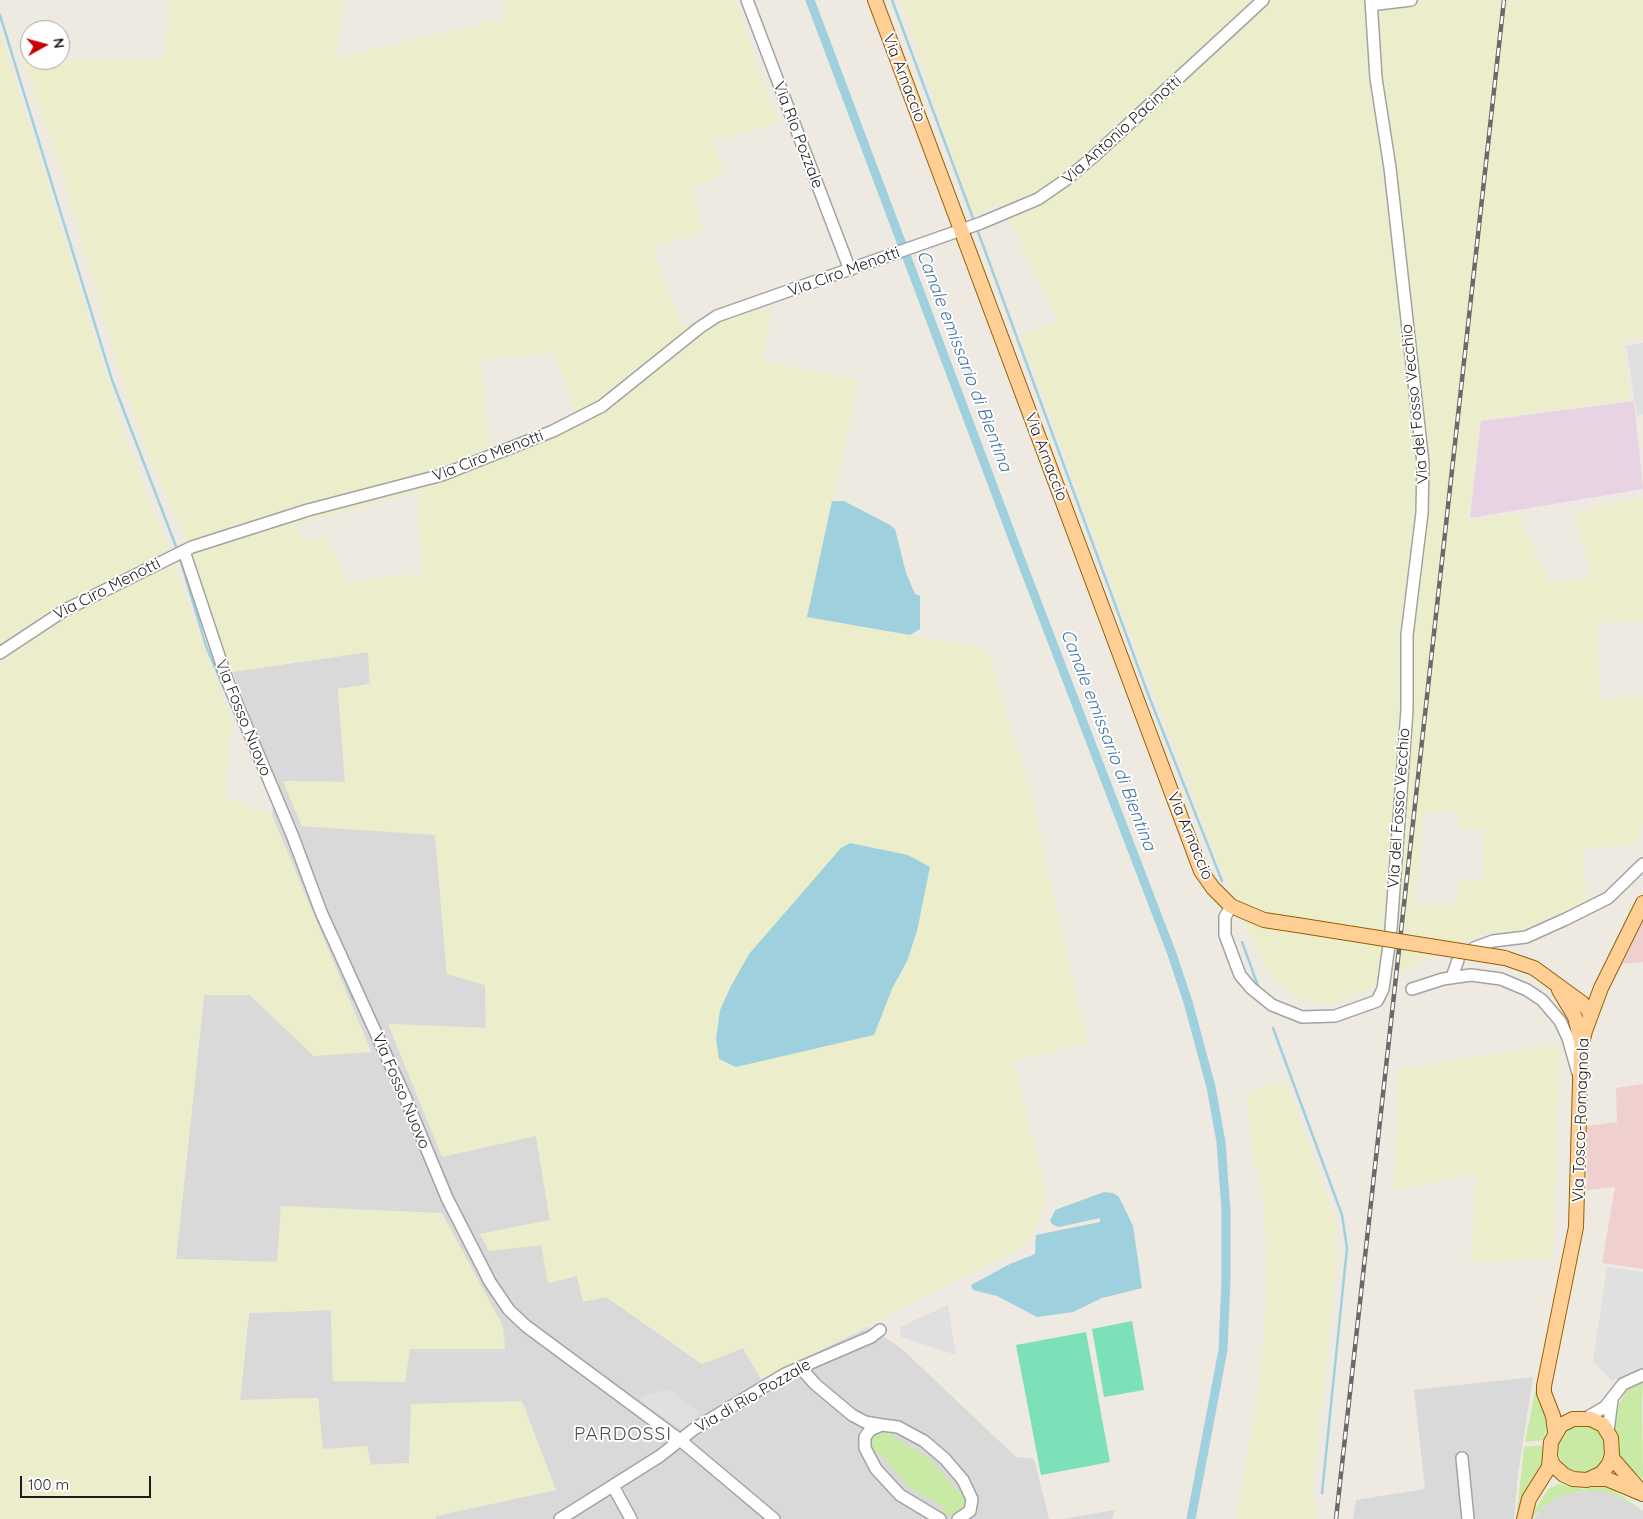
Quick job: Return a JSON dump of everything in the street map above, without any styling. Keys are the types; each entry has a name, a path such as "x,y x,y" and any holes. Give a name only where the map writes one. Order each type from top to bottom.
{"main road":[{"name":"Via Arnaccio","path":"875,0 971,226 1198,864 1209,884 1231,906 1264,920 1505,958 1528,965 1556,986 1568,998 1577,1023 1581,1047"},
{"name":"Via Tosco-Romagnola","path":"1555,1431 1553,1416 1544,1393 1546,1374 1576,1227 1581,1047 1601,988 1643,903"},
{"path":"1590,1017 1578,1011 1568,998 1586,995 1601,988"},
{"path":"1546,1374 1554,1402 1560,1411 1598,1422 1608,1431 1612,1445 1612,1458 1602,1473 1591,1479"},
{"path":"1524,1518 1526,1506 1547,1472 1551,1442 1555,1431 1580,1418"},
{"path":"1550,1457 1556,1468 1569,1477 1581,1480 1607,1479 1643,1493"},
{"path":"1612,1458 1643,1493"},
{"path":"1524,1518 1546,1484 1552,1480 1569,1477"}],"street":[{"name":"Via Rio Pozzale","path":"747,0 850,270"},
{"name":"Via Antonio Pacinotti","path":"971,226 1038,199 1067,180 1161,96 1263,0"},
{"path":"1370,0 1378,4 1411,0"},
{"name":"Via del Fosso Vecchio","path":"1370,0 1376,78 1390,168 1423,463 1422,513 1407,635 1407,710 1391,929"},
{"name":"Via Ciro Menotti","path":"0,653 51,618 184,551 308,510 442,475 553,431 594,410 623,391 709,321 971,226"},
{"name":"Via Fosso Nuovo","path":"184,551 227,680 321,912 405,1098 447,1198 482,1268 500,1298 526,1326 680,1440 774,1519"},
{"path":"1474,948 1493,941 1526,937 1574,915 1617,892 1643,864"},
{"path":"1231,906 1225,916 1224,926 1227,942 1236,968 1246,984 1272,1005 1295,1015 1315,1018 1335,1016 1371,1005 1381,996 1389,945"},
{"path":"1452,977 1458,960"},
{"path":"1412,989 1452,977 1471,975 1501,979 1527,990 1542,1000 1555,1014 1564,1030 1580,1082"},
{"name":"Via di Rio Pozzale","path":"560,1519 613,1486 707,1421 800,1367 871,1337 880,1330"},
{"path":"800,1367 815,1384 852,1415 865,1422 905,1429 937,1451 963,1480 970,1491 978,1519"},
{"path":"1580,1418 1600,1413 1623,1384 1643,1375"},
{"path":"1608,1431 1613,1398"},
{"path":"852,1415 865,1437 867,1454 890,1484 906,1499 940,1519"},
{"path":"865,1437 870,1430 882,1425"},
{"path":"1462,1458 1468,1519"},
{"path":"613,1486 632,1519"},
{"path":"958,1519 968,1514 972,1503"}],"shaded area":[{"path":"1643,343 1643,414 1637,415 1626,346"},
{"path":"1634,401 1643,489 1470,518 1481,421"},
{"path":"368,652 370,684 338,689 345,782 283,781 302,826 435,834 447,974 485,985 486,1028 388,1024 536,1136 550,1220 480,1234 489,1250 541,1245 577,1276 702,1364 743,1348 761,1379 869,1327 901,1348 1016,1457 1034,1459 1049,1519 436,1519 410,1463 370,1465 367,1446 322,1450 318,1398 240,1400 249,1313 331,1310 333,1381 410,1349 505,1349 281,1206 278,1262 176,1259 204,995 250,995 314,1056 371,1051 275,824 272,815 276,779 232,672"},
{"path":"1643,922 1643,962 1622,964"},
{"path":"1643,1084 1643,1269 1602,1263 1615,1187 1587,1190 1587,1126 1617,1122 1616,1088"},
{"path":"1607,1267 1643,1272 1643,1371 1612,1381 1593,1362"},
{"path":"948,1305 956,1355 901,1337 900,1327"},
{"path":"1533,1377 1518,1473 1514,1519 1353,1519 1356,1500 1425,1489 1414,1390"},
{"path":"669,1389 700,1413 684,1431 640,1401 643,1396"},
{"path":"1601,1491 1614,1495 1643,1511 1643,1519 1534,1519 1542,1508 1559,1495"},
{"path":"1115,1510 1112,1519 1062,1519"}],"green space":[{"path":"170,0 345,0 336,58 506,18 502,0 735,0 779,123 713,141 724,174 691,189 704,231 653,247 681,325 772,309 763,361 859,380 807,617 987,649 1030,790 1087,1043 1013,1061 1047,1196 1037,1226 1024,1247 761,1379 743,1348 702,1364 606,1297 583,1302 577,1276 548,1283 541,1245 489,1251 480,1234 550,1220 536,1136 442,1157 388,1024 486,1028 485,985 447,974 435,835 302,826 283,781 345,782 338,689 370,684 368,652 232,672 196,565 142,436 124,387 60,167 27,70 70,70 70,60 164,59","holes":["554,353 575,414 491,451 480,360","418,492 422,573 348,583 328,538 302,541 296,525","850,843 870,846 888,852 907,961 892,989 874,1035 806,1050 749,954 841,848"]},
{"path":"901,0 1643,1 1643,337 1623,341 1631,400 1480,419 1469,520 1517,513 1550,582 1592,578 1574,512 1643,498 1643,621 1596,623 1601,699 1643,696 1643,826 1638,844 1583,849 1586,902 1524,930 1486,933 1333,1005 1295,998 1272,976 1254,946 1219,863 1115,593 1021,336 1058,322 1002,202 972,215","holes":["1457,810 1459,828 1483,829 1483,878 1458,882 1458,903 1414,907 1424,813"]},
{"path":"0,31 124,433 232,720 225,798 272,815 371,1052 314,1056 250,995 204,995 176,1259 277,1262 281,1206 442,1213 503,1326 505,1349 410,1349 405,1382 333,1381 331,1310 249,1313 240,1400 318,1398 323,1449 367,1446 371,1465 409,1463 411,1404 522,1401 556,1490 436,1516 436,1519 0,1519"},
{"path":"1560,1044 1553,1258 1471,1262 1476,1174 1395,1190 1398,1069"},
{"path":"1286,1080 1335,1220 1338,1252 1312,1495 1319,1519 1235,1519 1255,1414 1263,1350 1267,1283 1264,1198 1253,1156 1246,1093"},
{"path":"1132,1321 1144,1390 1104,1397 1092,1329"},
{"path":"1086,1332 1110,1462 1041,1475 1016,1345"},
{"path":"1643,1381 1643,1479 1619,1460 1611,1422 1626,1389"},
{"path":"1537,1383 1538,1400 1547,1416 1548,1428 1543,1440 1525,1442"},
{"path":"1582,1425 1591,1427 1599,1432 1604,1440 1606,1449 1604,1458 1599,1466 1591,1471 1582,1473 1573,1471 1565,1466 1560,1458 1558,1449 1560,1440 1565,1432 1573,1427"},
{"path":"877,1430 897,1430 892,1436 930,1459 958,1492 966,1489 966,1509 956,1516 940,1515 945,1508 909,1487 880,1453 871,1454 869,1442"},
{"path":"1542,1445 1543,1466 1517,1512 1524,1447"},
{"path":"1559,1484 1583,1489 1606,1485 1643,1511 1614,1495 1601,1491 1588,1491 1559,1495 1542,1508 1532,1519 1536,1508 1548,1489"}],"water":[{"path":"832,501 844,501 895,529 906,573 915,594 920,596 920,629 910,635 807,617"},
{"path":"850,843 908,855 930,867 917,931 907,961 892,989 874,1035 736,1067 719,1059 716,1039 720,1010 749,954 841,848"},
{"path":"1104,1192 1113,1193 1119,1197 1133,1226 1142,1288 1102,1298 1073,1312 1037,1317 997,1296 973,1290 971,1285 1010,1264 1035,1254 1036,1235 1100,1222 1100,1218 1059,1227 1053,1225 1050,1221 1055,1210"}],"waterway":[{"name":"Canale emissario di Bientina","path":"810,0 1022,563 1172,954 1188,1002 1211,1087 1221,1142 1226,1211 1223,1350 1191,1519"},
{"path":"892,0 974,221"},
{"path":"0,15 112,380 177,549"},
{"path":"977,229 1148,694 1222,881"},
{"path":"181,562 206,646 244,735"},
{"path":"285,832 289,843"},
{"path":"1242,942 1258,986"},
{"path":"343,973 353,999"},
{"path":"1273,1028 1342,1215 1347,1248 1322,1493"}],"railway":[{"path":"1336,1519 1504,0"}],"district":[{"name":"PARDOSSI","path":"623,1434"}]}
